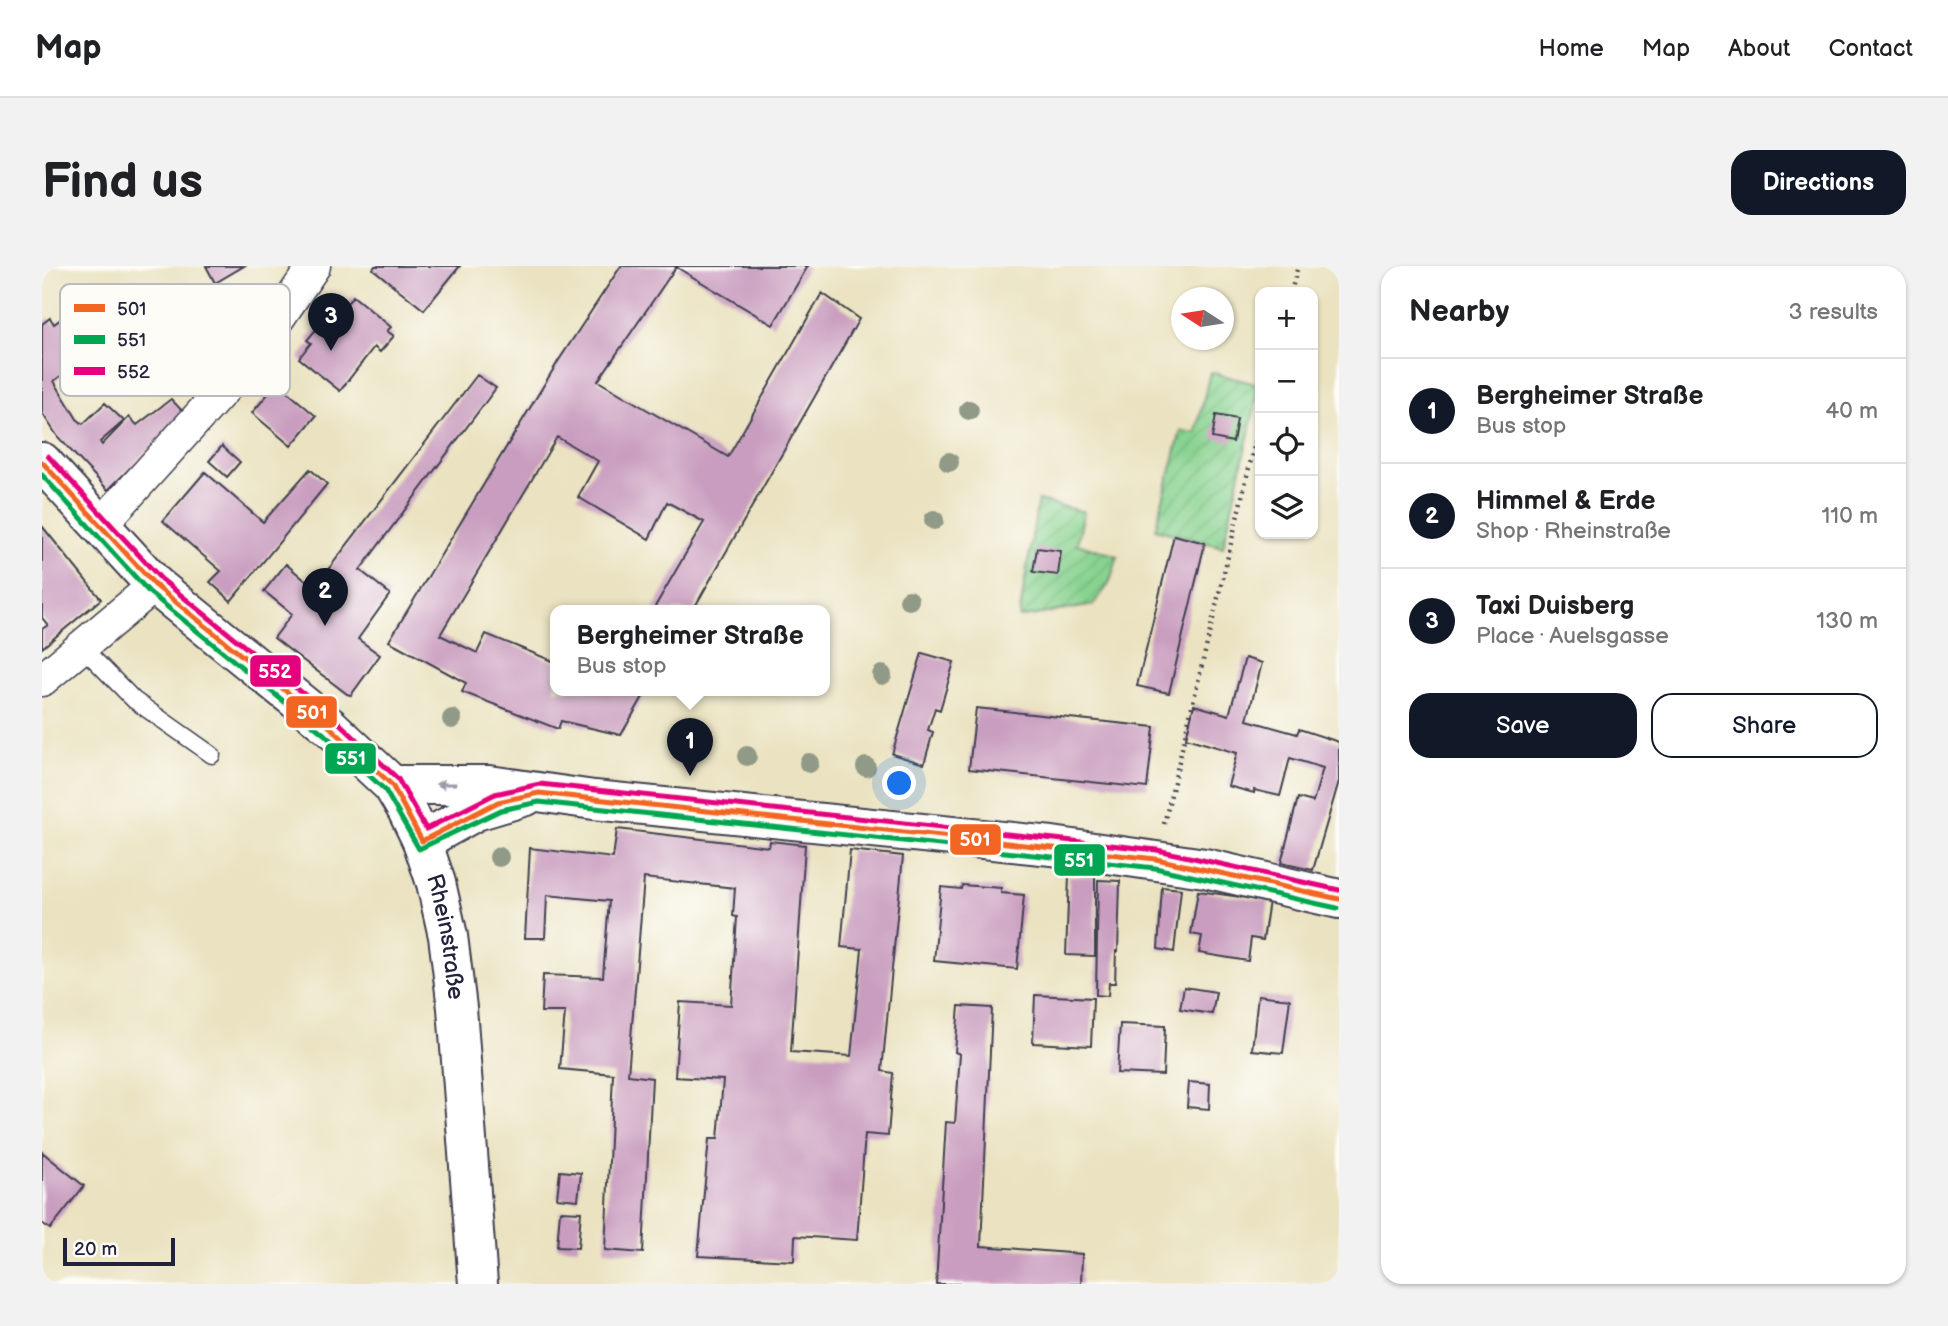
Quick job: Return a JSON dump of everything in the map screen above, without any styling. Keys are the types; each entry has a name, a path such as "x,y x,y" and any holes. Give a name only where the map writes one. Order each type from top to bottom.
{"street":[{"path":"290,301 314,266"},
{"path":"100,526 217,396"},
{"name":"Rheinstraße","path":"42,461 155,585 330,727 392,785 422,841 436,883 449,948 478,1284"},
{"path":"42,680 155,585"},
{"path":"392,785 489,785 538,793 1156,859 1339,899"},
{"path":"422,841 498,802 538,793"}],"lane":[{"path":"82,647 134,700 212,755"}],"path":[{"path":"1292,287 1298,266"},
{"path":"1156,859 1255,443"}],"green space":[{"path":"1210,372 1255,384 1255,407 1223,547 1155,529 1181,431 1196,433"},
{"path":"1038,500 1084,512 1077,544 1118,556 1109,584 1093,605 1019,618"}],"building":[{"path":"206,266 244,266 215,283"},
{"path":"375,266 460,266 424,310 373,269"},
{"path":"621,266 808,266 773,325 676,267 598,381 728,457 822,293 859,319 696,605 656,605 704,522 667,502 649,539 578,497 598,461 557,437 440,635 477,653 486,634 550,660 550,696 644,696 621,735 561,721 558,729 462,692 466,683 389,641 559,360"},
{"path":"353,296 391,327 387,331 394,336 380,352 374,347 340,391 299,358 311,343 307,340 320,325 324,329 328,327"},
{"path":"50,318 54,324 60,320 60,377 54,381 60,396 63,396 83,424 105,403 124,421 100,442 102,445 129,417 137,425 171,399 185,414 108,490 58,437 42,413 42,324"},
{"path":"477,375 496,388 360,570 390,594 358,639 380,655 351,695 347,694 274,638 292,614 264,591 286,564 314,588"},
{"path":"290,394 316,416 291,446 252,413 266,396"},
{"path":"1216,415 1237,419 1233,442 1212,438"},
{"path":"222,446 240,462 227,477 209,461"},
{"path":"310,469 327,484 231,601 210,582 221,571 163,521 205,472 263,522"},
{"path":"42,526 101,599 42,648 42,629 48,625 42,618"},
{"path":"1174,535 1205,543 1169,693 1137,686"},
{"path":"1037,548 1061,551 1058,575 1033,572"},
{"path":"922,653 954,662 940,710 935,708 928,730 933,732 924,764 892,754"},
{"path":"1245,658 1262,663 1247,720 1297,734 1299,729 1339,742 1339,781 1313,870 1281,863 1298,798 1313,802 1323,768 1290,758 1280,796 1254,790 1254,793 1228,786 1237,753 1186,738 1194,705 1229,715"},
{"path":"976,708 1154,727 1147,788 969,769"},
{"path":"617,829 769,847 770,841 805,845 791,1052 851,1056 862,949 841,947 850,850 903,856 882,1071 893,1073 888,1136 865,1134 857,1240 795,1236 794,1261 698,1256 709,1139 718,1139 723,1080 675,1077 680,1002 731,1005 737,917 733,916 735,888 644,878 628,1075 652,1078 643,1253 605,1250 613,1074 560,1069 565,1012 541,1012 543,975 603,977 609,901 547,895 545,938 525,938 530,848 613,858"},
{"path":"1069,876 1095,877 1095,956 1066,955"},
{"path":"1098,880 1120,881 1115,983 1109,983 1108,996 1096,995"},
{"path":"962,885 1001,888 1001,893 1024,895 1017,969 934,961 941,887 961,889"},
{"path":"1162,887 1181,889 1174,952 1158,949"},
{"path":"1198,891 1269,901 1263,940 1251,938 1248,961 1199,953 1202,936 1191,934"},
{"path":"1184,987 1216,992 1212,1014 1180,1009"},
{"path":"1035,995 1093,998 1091,1046 1033,1043"},
{"path":"1258,995 1290,999 1283,1053 1252,1050"},
{"path":"959,1006 992,1008 981,1246 1082,1254 1081,1284 936,1284 946,1122 955,1123 960,1054 955,1052"},
{"path":"1120,1024 1165,1026 1163,1075 1117,1073"},
{"path":"1189,1082 1210,1084 1209,1109 1187,1107"},
{"path":"42,1152 84,1186 50,1229 42,1223"},
{"path":"560,1171 581,1173 578,1200 557,1198"},
{"path":"560,1211 581,1212 578,1248 557,1247"}],"transit line":[{"name":"552","path":"48,456 161,579 336,720 398,779 426,829 495,794 540,784 1157,850 1339,890"},
{"name":"501","path":"42,462 155,585 330,727 392,785 422,841 498,802 539,793 1156,859 1339,899"},
{"name":"551","path":"42,475 149,592 324,734 385,790 419,849 501,810 539,802 1155,868 1337,908"}],"place":[{"name":"Taxi Duisberg","path":"331,351"},
{"name":"Himmel & Erde","path":"325,626"},
{"name":"Bergheimer Straße","path":"690,776"}]}
